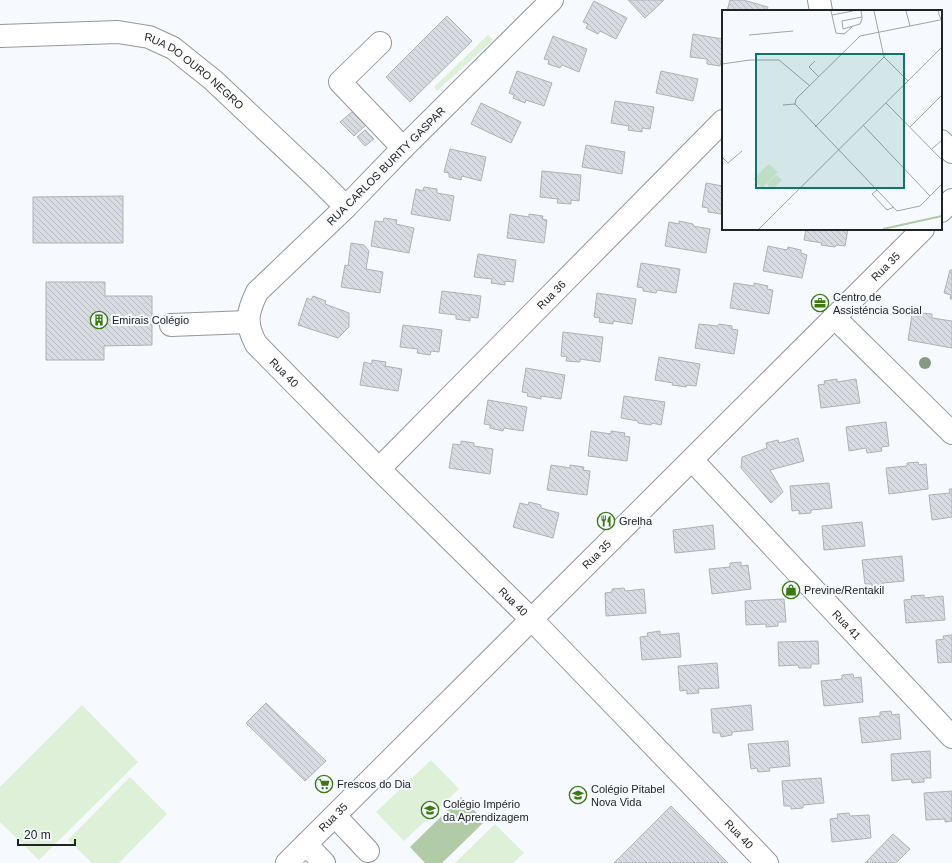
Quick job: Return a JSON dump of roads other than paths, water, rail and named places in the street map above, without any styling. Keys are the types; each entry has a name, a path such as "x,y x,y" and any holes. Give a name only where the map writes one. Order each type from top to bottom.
{"street":[{"name":"RUA CARLOS BURITY GASPAR","path":"256,344 250,332 248,322 251,304 257,292 346,207 552,0"},
{"path":"818,0 821,10"},
{"name":"RUA DO OURO NEGRO","path":"0,36 118,32 149,37 173,48 213,80 346,207"},
{"path":"380,43 340,82 404,148"},
{"name":"Rua 36","path":"379,469 722,122"},
{"path":"942,142 952,152"},
{"path":"942,210 952,200"},
{"name":"Rua 35","path":"287,863 922,230"},
{"path":"834,317 952,433"},
{"path":"171,325 248,322"},
{"name":"Rua 40","path":"256,344 531,620 767,863"},
{"name":"Rua 41","path":"692,460 952,737"},
{"path":"335,816 368,851"},
{"path":"306,844 324,863"}],"place":[{"name":"Centro de Assisténcia Social","path":"820,303"},
{"name":"Emirais Colégio","path":"99,320"},
{"name":"Grelha","path":"606,521"},
{"name":"Previne/Rentakil","path":"791,590"},
{"name":"Frescos do Dia","path":"324,784"},
{"name":"Colégio Pitabel Nova Vida","path":"578,795"},
{"name":"Colégio Império da Aprendizagem","path":"430,810"}]}
